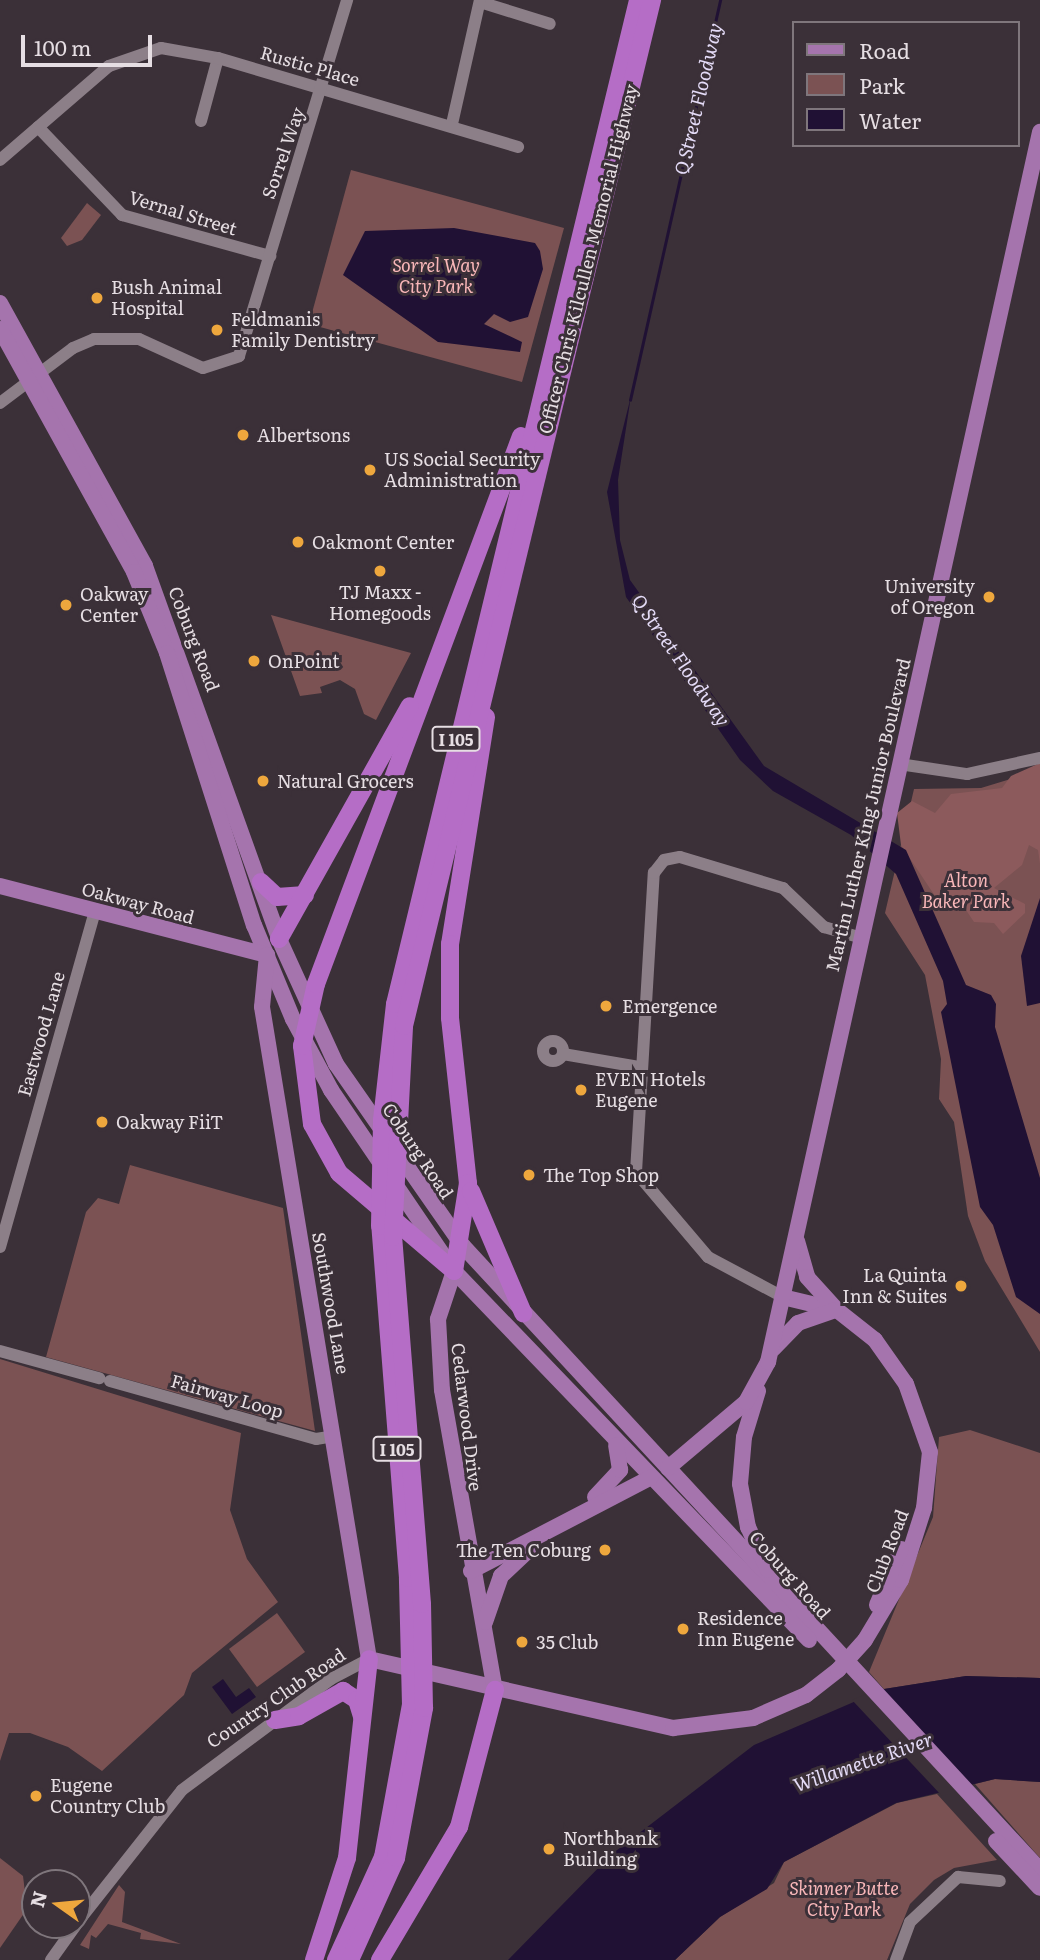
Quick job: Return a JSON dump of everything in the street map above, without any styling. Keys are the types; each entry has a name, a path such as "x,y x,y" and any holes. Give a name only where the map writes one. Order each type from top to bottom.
{"highway":[{"name":"Officer Chris Kilcullen Memorial Highway","path":"350,1960 396,1857 418,1706 418,1639 388,1267 386,1075 410,927 639,0"},
{"name":"Officer Chris Kilcullen Memorial Highway","path":"388,1267 397,1097 422,932 652,0"},
{"path":"472,1205 463,1246 454,1270 339,1173 306,1100 303,1029 323,965 439,654 538,406"},
{"path":"521,528 450,944 450,1018 472,1205 523,1313"},
{"path":"279,939 439,654"},
{"path":"261,882 277,897 305,895"},
{"path":"314,1960 347,1858 369,1659"},
{"path":"380,1960 459,1827 495,1690"},
{"path":"275,1720 299,1716 343,1691 358,1700 363,1720"},
{"name":"Officer Chris Kilcullen Memorial Highway","path":"336,1960 383,1857 418,1706"}],"main road":[{"name":"Martin Luther King Junior Boulevard","path":"668,1468 730,1419 759,1385 771,1350 884,823 1040,132"},
{"name":"Coburg Road","path":"0,303 173,650 261,882 279,939 336,1064 463,1246 775,1583 784,1603"},
{"name":"Coburg Road","path":"0,329 35,375"},
{"name":"Coburg Road","path":"173,650 267,955 326,1080 454,1270 671,1500 784,1603 1000,1837 1040,1888"},
{"name":"Oakway Road","path":"0,886 267,955"},
{"path":"267,955 279,939"},
{"name":"Southwood Lane","path":"267,955 262,1007 369,1659"},
{"path":"771,1350 798,1323 837,1310 807,1277 796,1234"},
{"name":"Cedarwood Drive","path":"454,1270 440,1305 438,1339 471,1571"},
{"name":"Club Road","path":"495,1690 673,1728 753,1718 795,1698 853,1655 901,1580 928,1484 930,1451 921,1422 890,1359 837,1310 783,1297"},
{"path":"759,1385 740,1461 742,1501 775,1583"},
{"path":"581,1512 620,1470 617,1445"},
{"path":"668,1468 671,1500"},
{"path":"495,1690 471,1571 650,1478"},
{"path":"484,1628 501,1576 550,1532"},
{"name":"Country Club Road","path":"369,1659 495,1690"},
{"name":"Coburg Road","path":"1000,1837 1040,1870"}],"street":[{"name":"Sorrel Way","path":"0,403 81,343 119,337 198,367 222,366 243,351 323,88 346,0"},
{"path":"452,124 480,1 550,24"},
{"name":"Rustic Place","path":"0,160 129,56 170,48 218,58 452,124 518,147"},
{"path":"201,121 218,58"},
{"name":"Vernal Street","path":"38,127 122,215 270,256"},
{"path":"899,764 967,774 1040,758"},
{"path":"783,1297 708,1257 643,1185 634,1159 652,881 664,859 680,857 783,888 824,927 859,937"},
{"name":"Eastwood Lane","path":"0,1247 95,911"},
{"path":"563,1054 639,1067"},
{"name":"Fairway Loop","path":"0,1351 307,1437 334,1436"},
{"name":"Country Club Road","path":"91,1904 168,1804 275,1720 369,1659"},
{"path":"896,1960 910,1922 963,1875 1000,1881"},
{"name":"Country Club Road","path":"51,1960 66,1939"}],"green space":[{"name":"Sorrel Way City Park","path":"351,170 564,228 522,382 309,324"},
{"path":"87,203 101,215 82,240 67,246 61,238"},
{"path":"271,615 411,653 376,720 364,714 355,689 340,680 320,687 322,693 300,696"},
{"path":"1040,763 1040,864 1038,850 1029,845 1022,865 994,888 1025,904 1025,913 1003,934 994,923 974,922 966,910 945,911 901,845 897,813 912,801 935,813 951,794 1002,788 1011,776"},
{"name":"Alton Baker Park","path":"1040,770 1040,1352 985,1261 968,1216 954,1122 939,1099 941,1059 925,975 885,913 914,789 981,788"},
{"path":"130,1165 283,1208 315,1431 46,1357 86,1212 98,1198 119,1204"},
{"name":"Eugene Country Club","path":"0,1359 241,1433 230,1510 247,1559 278,1602 192,1673 184,1695 102,1771 68,1747 30,1733 9,1733 0,1761"},
{"path":"970,1430 1040,1453 1040,1678 966,1676 884,1689 869,1672 933,1517 939,1437"},
{"path":"277,1613 305,1652 257,1687 229,1649"},
{"path":"995,1779 1040,1782 1040,1858 975,1784"},
{"name":"Skinner Butte City Park","path":"937,1794 997,1860 954,1868 934,1880 910,1904 887,1960 675,1960 720,1917 774,1883 784,1862 897,1803"},
{"path":"0,1858 21,1874 21,1918 0,1948"},
{"path":"119,1885 125,1892 122,1922 181,1944 140,1939 141,1933 108,1924 96,1938 91,1935 91,1928"},
{"path":"84,1939 90,1939 89,1949 80,1945"}],"water":[{"path":"454,228 535,243 540,251 543,269 528,317 510,322 494,314 484,324 522,342 520,352 438,342 343,275 365,231"},
{"path":"631,396 618,480 620,540 630,580 764,766 906,850 966,985 991,995 996,1004 995,1027 1040,1178 1040,1314 1016,1297 993,1225 980,1207 941,1012 947,1004 943,981 896,874 851,835 773,791 740,760 626,597 607,492"},
{"path":"1040,898 1040,1003 1027,1006 1021,956"},
{"name":"Willamette River","path":"966,1676 1040,1678 1040,1782 995,1779 896,1803 784,1862 767,1889 720,1917 675,1960 508,1960 612,1854 754,1745 884,1689"},
{"path":"223,1679 236,1697 249,1688 256,1697 232,1714 212,1687"}],"pier":[{"path":"880,1688 974,1788 942,1796 852,1700"}],"waterway":[{"name":"Q Street Floodway","path":"630,400 720,0"}],"place":[{"name":"Bush Animal Hospital","path":"97,298"},
{"name":"Feldmanis Family Dentistry","path":"217,330"},
{"name":"Albertsons","path":"243,435"},
{"name":"US Social Security Administration","path":"370,470"},
{"name":"Oakmont Center","path":"298,542"},
{"name":"TJ Maxx - Homegoods","path":"380,571"},
{"name":"University of Oregon","path":"989,597"},
{"name":"Oakway Center","path":"66,605"},
{"name":"OnPoint","path":"254,661"},
{"name":"Natural Grocers","path":"263,781"},
{"name":"Emergence","path":"606,1006"},
{"name":"EVEN Hotels Eugene","path":"581,1090"},
{"name":"Oakway FiiT","path":"102,1122"},
{"name":"The Top Shop","path":"529,1175"},
{"name":"La Quinta Inn & Suites","path":"961,1286"},
{"name":"The Ten Coburg","path":"605,1550"},
{"name":"Residence Inn Eugene","path":"683,1629"},
{"name":"35 Club","path":"522,1642"},
{"name":"Eugene Country Club","path":"36,1796"},
{"name":"Northbank Building","path":"549,1849"}]}
